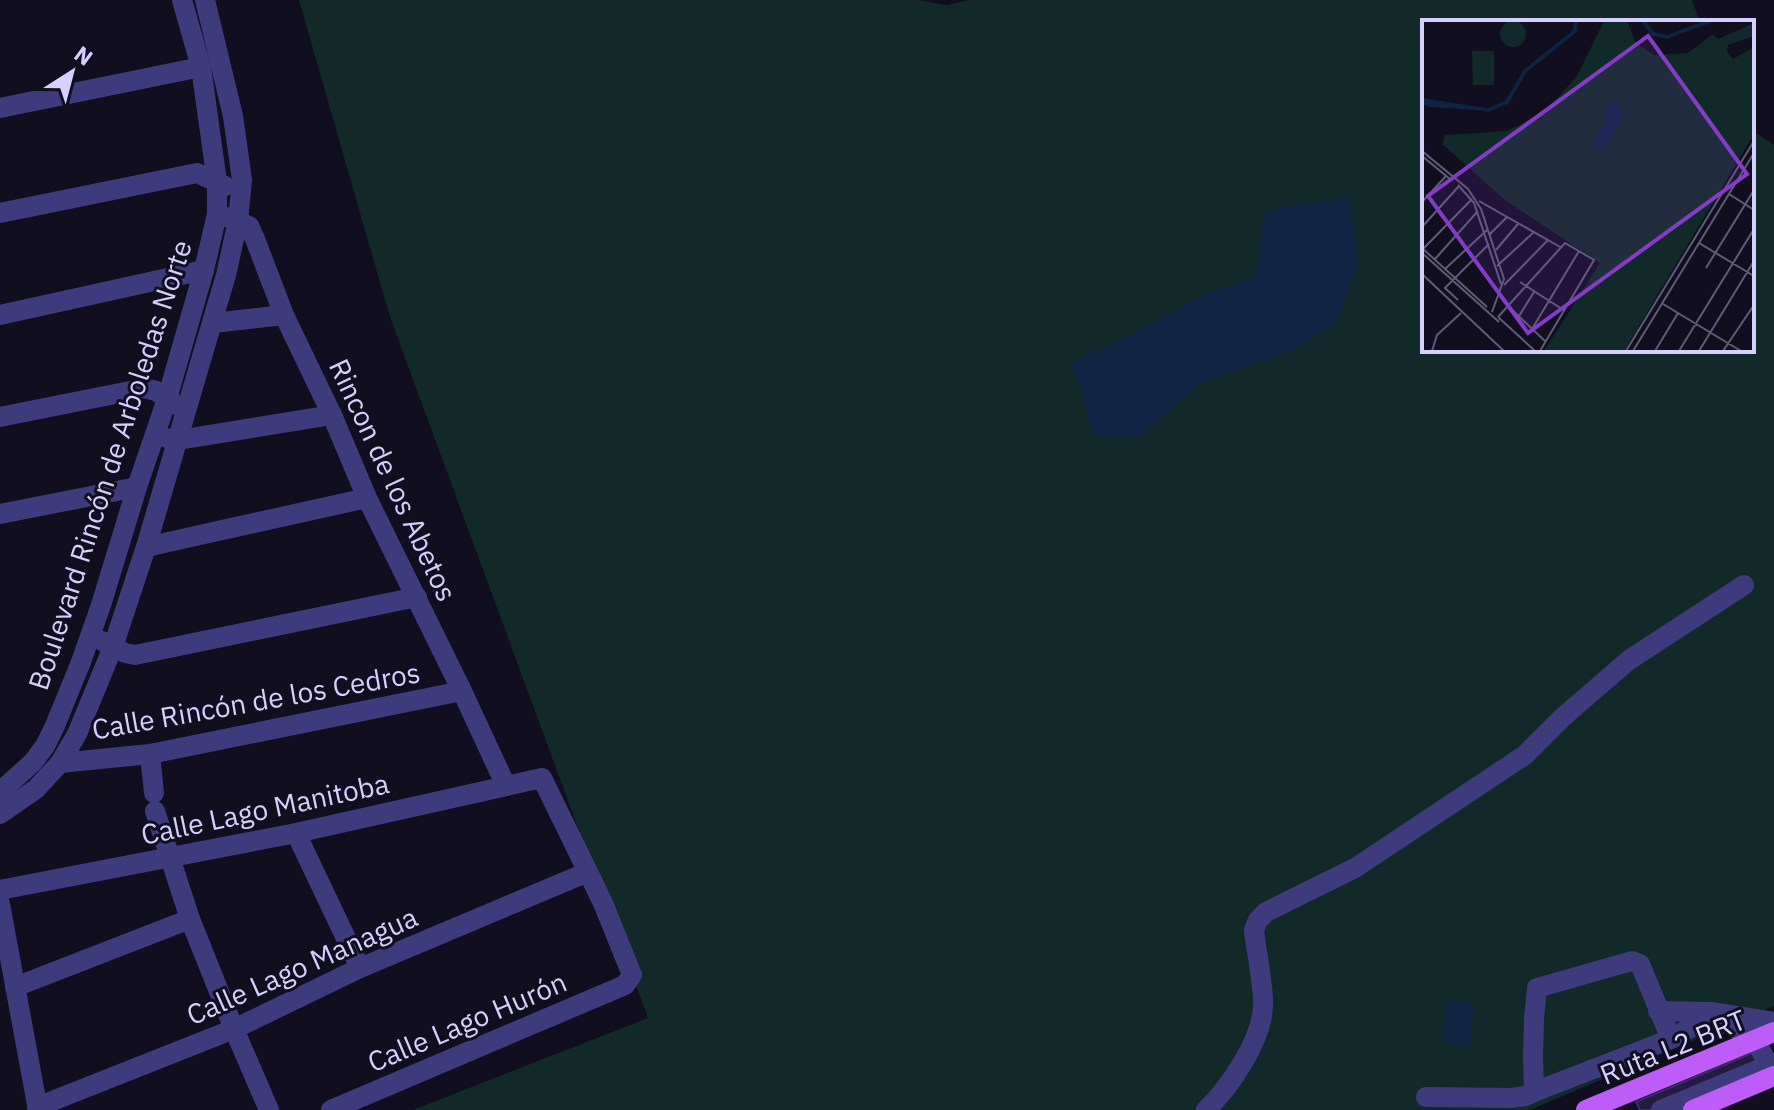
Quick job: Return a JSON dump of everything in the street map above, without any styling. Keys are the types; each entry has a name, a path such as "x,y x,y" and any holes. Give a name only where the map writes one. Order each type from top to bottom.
{"main road":[{"path":"1589,1110 1765,1038"},
{"path":"1693,1110 1773,1070"}],"street":[{"name":"Boulevard Rincón de Arboledas Norte","path":"0,792 33,762 45,746 90,636 167,399 217,214 217,182 201,67 182,0"},
{"name":"Boulevard Rincón de Arboledas Norte","path":"0,814 36,789 60,763 77,734 113,647 213,323 238,221 241,194 233,116 205,0"},
{"path":"0,108 201,67"},
{"path":"0,213 197,173 241,194"},
{"path":"217,214 238,221"},
{"name":"Rincon de los Abetos","path":"238,221 249,226 284,315 332,415 367,498 506,786"},
{"path":"0,315 204,270"},
{"path":"213,323 284,315"},
{"path":"0,417 145,388 156,391 187,413"},
{"path":"155,435 178,440 332,415"},
{"path":"0,514 137,487"},
{"path":"146,547 367,498"},
{"path":"1206,1110 1248,1056 1259,1030 1263,1006 1254,930 1266,912 1355,868 1525,755 1563,717 1629,660 1744,585"},
{"path":"90,636 135,655 417,597"},
{"path":"101,605 123,611"},
{"name":"Calle Rincón de los Cedros","path":"60,763 150,754 462,691"},
{"path":"150,754 155,802 190,919 269,1110"},
{"name":"Calle Lago Manitoba","path":"0,890 296,833 540,777 588,872"},
{"path":"296,833 360,968"},
{"name":"Calle Lago Managua","path":"38,1108 234,1029 360,968 588,872"},
{"name":"Calle Lago Hurón","path":"331,1110 625,985 632,975 588,872"},
{"path":"0,904 38,1108"},
{"path":"15,987 190,919"},
{"path":"1534,1092 1533,1043 1537,988 1632,961 1640,964 1671,1039"},
{"path":"1658,1011 1774,1022"},
{"path":"1702,1016 1765,1038 1773,1070"},
{"path":"1426,1097 1525,1096 1671,1039 1702,1016"},
{"name":"Ruta L2 BRT","path":"1661,1110 1773,1070"}],"green space":[{"path":"299,0 917,0 947,5 970,0 1692,0 1699,20 1422,20 1422,352 1754,352 1754,131 1774,145 1774,1006 1530,1110 413,1110 648,1018 390,317"}],"water":[{"path":"1349,196 1358,261 1336,324 1294,349 1201,383 1137,438 1094,438 1072,361 1124,339 1205,294 1254,277 1265,212"},
{"path":"1447,1000 1474,1003 1469,1047 1442,1044"}],"building":[{"path":"1757,1051 1763,1066 1658,1110 1640,1110 1636,1102"}]}
